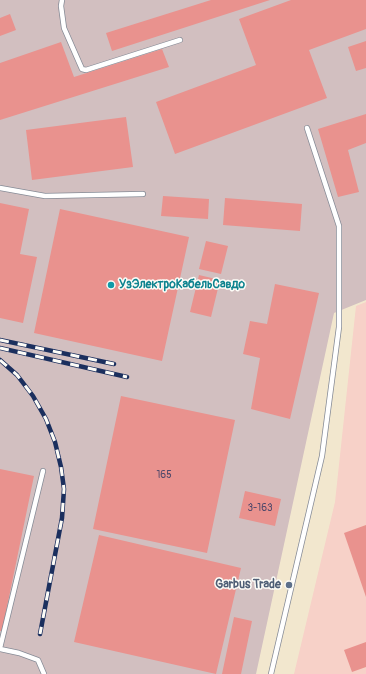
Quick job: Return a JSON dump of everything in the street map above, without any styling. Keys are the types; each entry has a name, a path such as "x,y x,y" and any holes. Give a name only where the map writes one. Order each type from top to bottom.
{"lane":[{"path":"62,0 61,6 64,28 82,69 86,70 180,40"},
{"path":"271,674 322,456 339,327 338,226 307,128"},
{"path":"0,188 45,196 143,194"},
{"path":"43,471 0,649 19,653 38,660 44,674"}],"shaded area":[{"path":"0,0 366,0 366,300 334,313 256,674 0,674"},
{"path":"366,302 366,674 294,674 335,502 356,306"}],"building":[{"path":"211,0 270,0 112,51 106,33"},
{"path":"291,0 366,0 366,29 309,50 327,98 175,154 156,102 256,65 239,19"},
{"path":"10,14 16,30 0,36 0,18"},
{"path":"366,41 366,68 356,71 348,47"},
{"path":"61,42 74,77 162,49 169,67 0,120 0,63"},
{"path":"366,114 366,143 348,150 359,192 338,197 318,129"},
{"path":"126,117 133,167 32,180 26,130"},
{"path":"163,196 209,199 208,219 161,216"},
{"path":"225,198 302,204 300,231 223,225"},
{"path":"0,203 29,209 20,254 37,257 23,323 0,318"},
{"name":"УзЭлектроКабельСавдо","path":"60,209 189,237 162,361 34,333"},
{"path":"206,241 228,246 221,274 199,269"},
{"path":"199,275 220,280 211,317 190,312"},
{"path":"275,284 319,293 290,419 251,409 260,358 243,354 250,321 267,324"},
{"path":"121,396 235,420 207,553 93,529"},
{"path":"0,469 34,476 2,631 0,631"},
{"path":"245,491 281,499 275,526 239,518"},
{"path":"366,525 366,597 344,533"},
{"path":"99,535 241,568 216,674 74,642"},
{"path":"234,617 252,621 241,674 222,674"},
{"path":"366,642 366,667 352,672 344,650"}],"railway":[{"path":"0,340 114,364"},
{"path":"0,348 127,377"},
{"path":"0,360 17,375 33,396 46,419 55,442 61,467 64,489 62,518 40,634"}],"place":[{"name":"УзЭлектроКабельСавдо","path":"111,285"},
{"name":"Garbus Trade","path":"289,585"}]}
